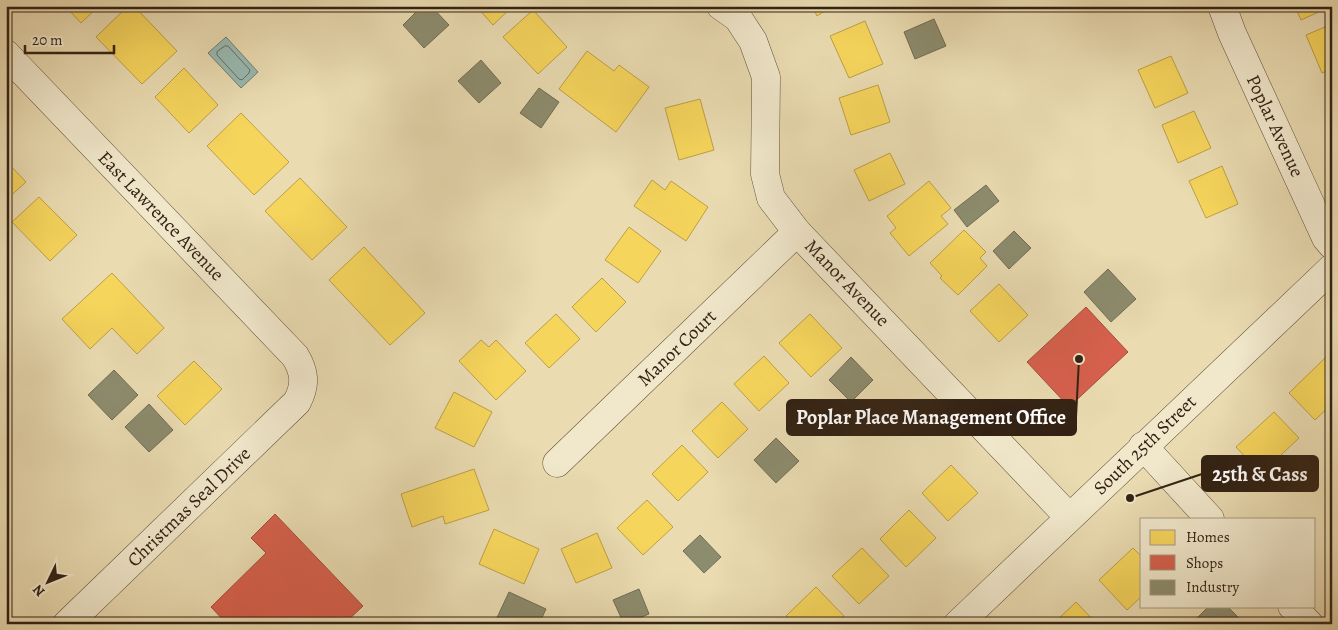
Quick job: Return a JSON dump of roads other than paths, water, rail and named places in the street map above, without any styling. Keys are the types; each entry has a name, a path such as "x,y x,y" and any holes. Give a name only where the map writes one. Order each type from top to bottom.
{"street":[{"name":"Manor Avenue","path":"721,6 738,18 753,41 766,77 765,174 771,198 798,232 1069,517"},
{"name":"Poplar Avenue","path":"1222,6 1232,33 1326,238 1332,245"},
{"name":"East Lawrence Avenue","path":"6,54 295,356 300,365 304,384"},
{"name":"Manor Court","path":"557,463 798,232"},
{"name":"South 25th Street","path":"958,624 1332,268"},
{"name":"Christmas Seal Drive","path":"67,624 298,402 304,384"},
{"path":"1143,446 1209,518"},
{"path":"1294,608 1308,624"}],"water":[{"path":"226,37 258,72 241,88 208,53"}],"place":[{"name":"Poplar Place Management Office","path":"1079,359"},
{"name":"25th & Cass","path":"1130,498"}]}
